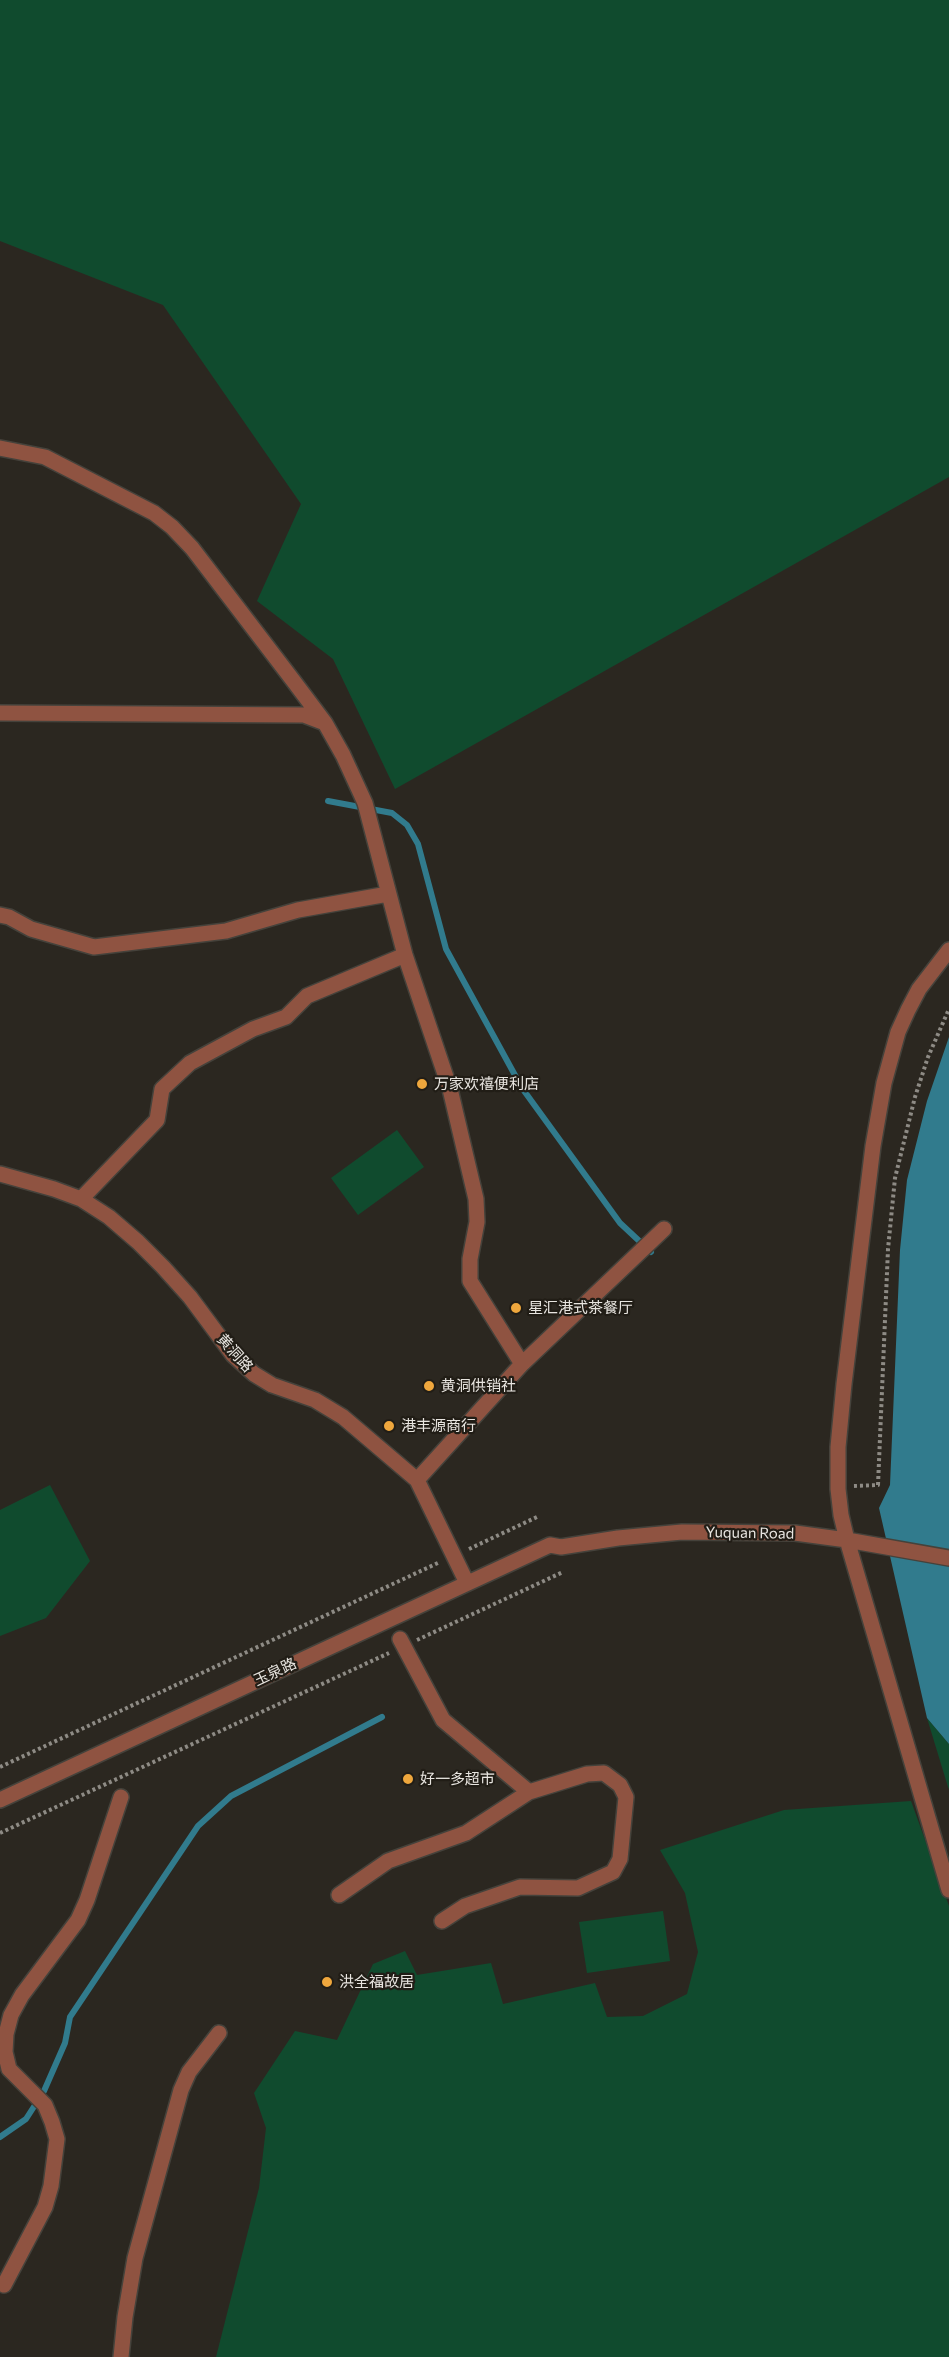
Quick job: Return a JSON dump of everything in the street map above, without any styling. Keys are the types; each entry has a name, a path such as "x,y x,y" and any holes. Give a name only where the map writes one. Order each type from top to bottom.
{"street":[{"path":"0,448 45,457 154,513 172,528 192,548 325,723 365,803 405,955 450,1089 476,1199 477,1222 470,1259 470,1281 522,1364"},
{"path":"0,713 304,715 325,723"},
{"path":"0,915 9,917 31,929 94,947 226,931 298,909 388,894"},
{"path":"949,950 919,989 898,1032 884,1083 844,1384 838,1447 838,1489 847,1540 949,1890"},
{"path":"81,1200 158,1120 162,1089 190,1063 253,1029 286,1017 307,996 405,955"},
{"name":"黄洞路","path":"0,1174 54,1189 81,1200 109,1217 138,1242 190,1297 234,1355 254,1374 272,1385 315,1400 343,1417 417,1480 467,1583"},
{"path":"417,1480 522,1364 639,1256 664,1229"},
{"name":"Yuquan Road","path":"467,1583 550,1545 561,1547 618,1538 682,1532 795,1533 949,1558"},
{"name":"玉泉路","path":"0,1800 467,1583"},
{"path":"406,1640 443,1720 529,1792"},
{"path":"339,1896 388,1861 466,1833 529,1792 587,1774 604,1773 620,1785 626,1797 620,1859 613,1872 578,1888 520,1887 465,1906 442,1921"},
{"path":"3,2285 45,2207 51,2186 57,2139 45,2105 9,2069 5,2052 6,2034 11,2015 22,1995 78,1920 87,1900 121,1797"},
{"path":"121,2357 135,2258 178,2100 189,2072 219,2033"}],"path":[{"path":"853,1487 878,1485 888,1249 896,1178 905,1133 918,1087 949,1009"},
{"path":"462,1552 537,1517"},
{"path":"0,1767 441,1562"},
{"path":"406,1640 563,1572"},
{"path":"0,1833 390,1652"}],"green space":[{"path":"0,0 949,0 949,477 395,789 333,659 257,601 301,504 163,305 0,241"},
{"path":"397,1130 424,1167 358,1215 331,1178"},
{"path":"50,1485 90,1561 46,1618 0,1636 0,1510"},
{"path":"927,1718 949,1744 949,1789 948,1787"},
{"path":"911,1801 949,1906 949,2357 216,2357 259,2188 266,2128 254,2093 295,2031 337,2040 373,1964 405,1951 417,1975 491,1963 503,2004 595,1983 607,2017 643,2016 687,1994 698,1952 685,1893 660,1850 784,1810"},
{"path":"663,1911 670,1961 587,1973 579,1922"}],"water":[{"path":"949,1037 949,1744 927,1718 879,1508 890,1485 900,1250 907,1180 927,1101"}],"waterway":[{"path":"328,801 392,813 407,825 418,844 446,949 522,1088 620,1223 651,1252"},
{"path":"0,2137 26,2119 44,2091 65,2043 70,2017 198,1826 231,1796 382,1717"}],"place":[{"name":"万家欢禧便利店","path":"422,1084"},
{"name":"星汇港式茶餐厅","path":"516,1308"},
{"name":"黄洞供销社","path":"429,1386"},
{"name":"港丰源商行","path":"389,1426"},
{"name":"好一多超市","path":"408,1779"},
{"name":"洪全福故居","path":"327,1982"}]}
